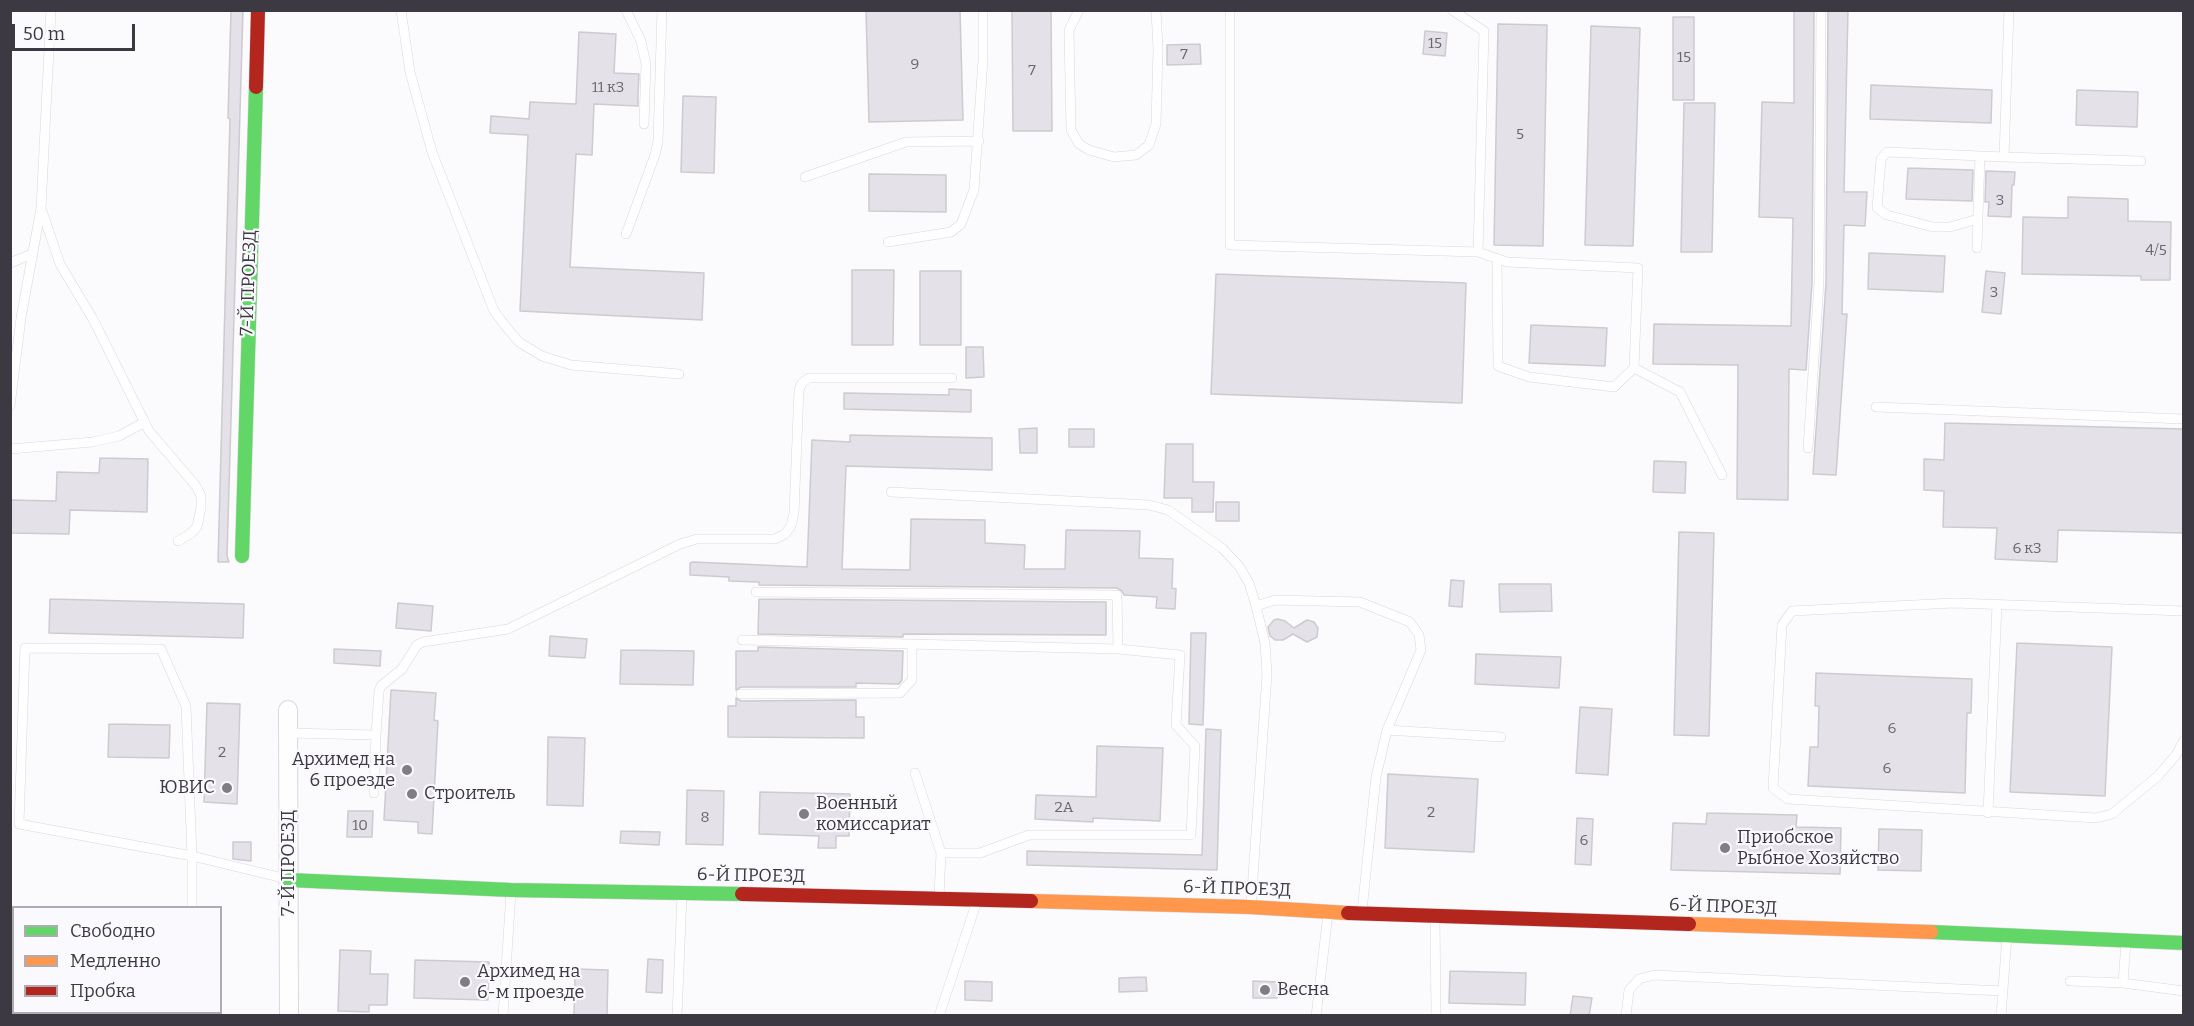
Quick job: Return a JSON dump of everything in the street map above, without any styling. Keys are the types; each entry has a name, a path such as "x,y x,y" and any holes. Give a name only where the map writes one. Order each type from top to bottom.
{"street":[{"name":"7-Й ПРОЕЗД","path":"242,556 258,10"},
{"name":"7-Й ПРОЕЗД","path":"288,710 289,1016"},
{"name":"6-Й ПРОЕЗД","path":"289,880 511,890 939,898 1250,907 1361,914 2007,934 2184,942"}],"lane":[{"path":"10,406 21,318 41,208 51,10"},
{"path":"401,10 410,72 432,152 494,311 519,342 542,356 571,364 679,374"},
{"path":"626,10 641,41 646,64 644,124"},
{"path":"627,234 658,141 662,10"},
{"path":"888,242 951,232 961,224 974,190 979,141 983,10"},
{"path":"1079,10 1069,30 1071,130 1079,144 1089,150 1114,156 1136,155 1149,145 1156,124 1158,49 1156,10"},
{"path":"1230,10 1230,245 1478,252 1507,262 1638,268 1635,368 1614,387 1529,377 1498,366 1497,259"},
{"path":"1452,10 1484,31 1478,252"},
{"path":"1808,448 1819,283 1821,10"},
{"path":"2004,157 2009,10"},
{"path":"805,177 906,142 979,141"},
{"path":"1978,219 1950,227 1933,227 1887,215 1877,208 1881,159 1887,152 2141,161"},
{"path":"1977,249 1980,156"},
{"path":"41,208 60,264 94,321 145,422 196,486 201,496 197,527 178,541"},
{"path":"10,264 32,254"},
{"path":"1635,368 1680,392 1722,475"},
{"path":"374,793 379,691 381,686 402,669 417,645 423,642 508,630 680,544 697,539 775,539 785,534 791,526 794,513 802,382 819,376 952,378"},
{"path":"1876,407 2184,419"},
{"path":"10,449 93,442 119,435 145,422"},
{"path":"891,492 1149,505 1168,510 1222,548 1239,566 1249,583 1256,606 1265,643 1267,675 1250,907"},
{"path":"756,592 1117,596 1118,649"},
{"path":"1256,606 1275,600 1360,602 1410,622 1419,635 1421,650 1387,730 1376,777 1361,914"},
{"path":"2184,611 1954,603 1792,611 1782,625 1773,788 1788,799 2096,818 2112,814 2158,776 2176,755 2184,740"},
{"path":"1988,813 1997,605"},
{"path":"742,640 1118,649 1180,655 1176,725 1194,746 1191,835 1029,835 980,853 941,853"},
{"path":"741,694 900,693 912,680 912,644"},
{"path":"192,906 192,856 186,706 161,649 25,648 20,824 192,856 289,880"},
{"path":"1387,730 1501,737"},
{"path":"288,733 376,735"},
{"path":"915,773 941,853 939,898"},
{"path":"503,1016 511,890"},
{"path":"677,1016 682,893"},
{"path":"939,1016 978,899"},
{"path":"1316,1016 1328,911"},
{"path":"1436,916 1436,1016"},
{"path":"2001,1016 2007,934"},
{"path":"2123,983 2126,940"},
{"path":"1626,1016 1629,990 1639,979 1654,975 2002,992"},
{"path":"2070,981 2123,983 2184,991"}],"building":[{"path":"231,10 243,10 227,556 229,562 218,562 230,119 228,118"},
{"path":"866,10 960,10 963,120 869,122"},
{"path":"1012,10 1051,10 1052,131 1013,131"},
{"path":"1794,10 1814,10 1812,283 1806,370 1789,369 1788,500 1737,499 1738,365 1653,364 1654,324 1791,326 1793,218 1759,217 1762,102 1794,103"},
{"path":"1828,10 1848,10 1844,192 1867,192 1865,226 1844,225 1842,314 1847,314 1836,475 1813,474 1826,283"},
{"path":"1673,17 1694,17 1694,100 1673,100"},
{"path":"1498,24 1547,25 1543,246 1494,245"},
{"path":"1591,26 1640,28 1633,246 1585,245"},
{"path":"1425,31 1447,33 1445,56 1423,54"},
{"path":"579,32 616,34 614,73 639,74 638,106 594,104 592,155 576,154 570,267 704,273 702,320 520,311 528,135 490,133 491,116 529,119 530,102 576,104"},
{"path":"1200,44 1201,64 1167,65 1167,45"},
{"path":"1871,85 1992,90 1991,123 1870,119"},
{"path":"2077,90 2138,92 2137,127 2076,125"},
{"path":"683,96 716,97 714,173 681,172"},
{"path":"1684,103 1715,103 1712,252 1681,252"},
{"path":"1908,168 1973,170 1972,201 1906,199"},
{"path":"1986,171 2015,172 2014,185 2012,185 2011,217 1988,216 1989,202 1985,202"},
{"path":"869,174 946,175 946,212 869,211"},
{"path":"2068,197 2128,199 2128,221 2171,222 2170,280 2141,280 2141,276 2022,274 2023,217 2068,218"},
{"path":"1869,253 1945,256 1943,292 1868,289"},
{"path":"852,270 894,270 893,345 852,345"},
{"path":"920,271 961,271 961,345 920,345"},
{"path":"1986,271 2005,273 2001,314 1982,312"},
{"path":"1216,274 1466,283 1462,403 1211,394"},
{"path":"1531,325 1607,328 1605,366 1529,363"},
{"path":"966,347 983,347 984,377 966,378"},
{"path":"949,389 971,390 971,412 844,409 844,393 949,395"},
{"path":"1945,423 2184,429 2184,533 2058,530 2057,562 1995,559 1997,528 1943,527 1944,491 1924,490 1924,459 1944,460"},
{"path":"1037,428 1037,453 1020,453 1019,429"},
{"path":"1069,429 1094,429 1094,447 1069,447"},
{"path":"850,435 992,438 992,470 846,466 842,569 910,570 911,519 985,520 985,543 1025,545 1024,569 1065,569 1066,530 1140,531 1139,558 1173,559 1172,588 1176,589 1175,609 1156,608 1157,597 1124,595 1117,588 759,585 759,582 729,581 729,577 690,575 690,563 693,562 807,567 812,440 850,442"},
{"path":"1166,444 1193,444 1193,482 1214,482 1213,512 1192,512 1192,498 1164,498"},
{"path":"100,458 148,459 147,512 70,510 69,534 10,533 10,500 56,501 57,472 99,473"},
{"path":"1654,461 1686,462 1685,493 1653,492"},
{"path":"1216,502 1239,502 1239,521 1216,521"},
{"path":"1679,532 1714,533 1709,736 1674,735"},
{"path":"1451,580 1464,581 1462,607 1449,606"},
{"path":"1499,584 1551,584 1552,611 1500,612"},
{"path":"50,599 244,604 243,638 49,633"},
{"path":"759,599 1106,602 1106,635 903,634 903,637 758,634"},
{"path":"398,603 433,606 431,631 396,628"},
{"path":"1278,619 1294,628 1307,620 1314,622 1318,628 1317,637 1307,642 1293,634 1283,640 1275,640 1270,636 1268,627"},
{"path":"1191,633 1206,633 1203,725 1189,724"},
{"path":"550,636 587,639 585,658 549,656"},
{"path":"2017,643 2112,647 2105,796 2010,792"},
{"path":"758,647 903,651 902,680 899,684 856,683 856,687 741,687 736,690 736,651 758,651"},
{"path":"334,649 381,651 380,666 334,663"},
{"path":"621,650 694,651 693,685 620,684"},
{"path":"1476,654 1561,657 1559,688 1475,684"},
{"path":"1816,673 1972,679 1971,713 1967,713 1965,793 1808,786 1810,747 1818,747 1819,706 1815,706"},
{"path":"391,690 436,693 434,720 438,721 432,834 418,833 418,822 384,820"},
{"path":"736,698 741,701 856,700 856,717 864,717 864,738 728,737 728,706 736,706"},
{"path":"207,703 240,704 237,804 204,802"},
{"path":"1580,707 1612,709 1608,775 1576,773"},
{"path":"109,724 170,725 169,758 108,757"},
{"path":"1206,729 1221,730 1217,870 1027,865 1027,851 1202,855"},
{"path":"548,737 585,738 583,806 547,805"},
{"path":"1097,746 1163,748 1160,821 1093,818 1093,822 1035,819 1036,795 1096,797"},
{"path":"1388,774 1478,779 1474,852 1385,848"},
{"path":"687,790 724,791 723,845 686,844"},
{"name":"Военный комиссариат","path":"760,792 850,794 849,836 836,836 836,848 818,848 819,836 759,834"},
{"path":"348,811 373,811 372,837 347,837"},
{"path":"1707,813 1797,815 1796,827 1841,828 1840,874 1671,870 1673,823 1706,824"},
{"path":"1577,818 1593,819 1591,865 1575,864"},
{"path":"1879,829 1922,830 1921,871 1878,870"},
{"path":"621,831 660,832 659,845 620,843"},
{"path":"233,842 251,842 251,861 233,859"},
{"path":"340,950 371,951 370,974 388,974 387,1005 369,1005 369,1012 338,1011"},
{"path":"648,959 663,960 662,993 646,992"},
{"path":"415,960 489,962 488,1000 414,998"},
{"path":"575,969 608,970 607,1016 574,1016"},
{"path":"1450,971 1526,973 1525,1005 1449,1003"},
{"path":"1146,977 1147,991 1119,992 1119,978"},
{"path":"965,981 992,982 992,1001 965,1000"},
{"name":"Весна","path":"1253,981 1278,982 1277,998 1253,998"},
{"path":"1573,996 1592,998 1589,1016 1570,1016"}],"traffic: fast":[{"path":"242,556 256,87"},
{"path":"289,880 511,890 742,894"},
{"path":"1931,932 2184,943"}],"traffic: slow":[{"path":"1031,901 1250,907 1348,913"},
{"path":"1689,924 1931,932"}],"traffic: jam":[{"path":"256,87 258,10"},
{"path":"742,894 1031,901"},
{"path":"1348,913 1689,924"}],"place":[{"name":"Архимед на 6 проезде","path":"407,770"},
{"name":"ЮВИС","path":"227,788"},
{"name":"Строитель","path":"412,794"},
{"name":"Военный комиссариат","path":"804,814"},
{"name":"Приобское Рыбное Хозяйство","path":"1725,848"},
{"name":"Архимед на 6-м проезде","path":"465,982"},
{"name":"Весна","path":"1265,990"}]}
